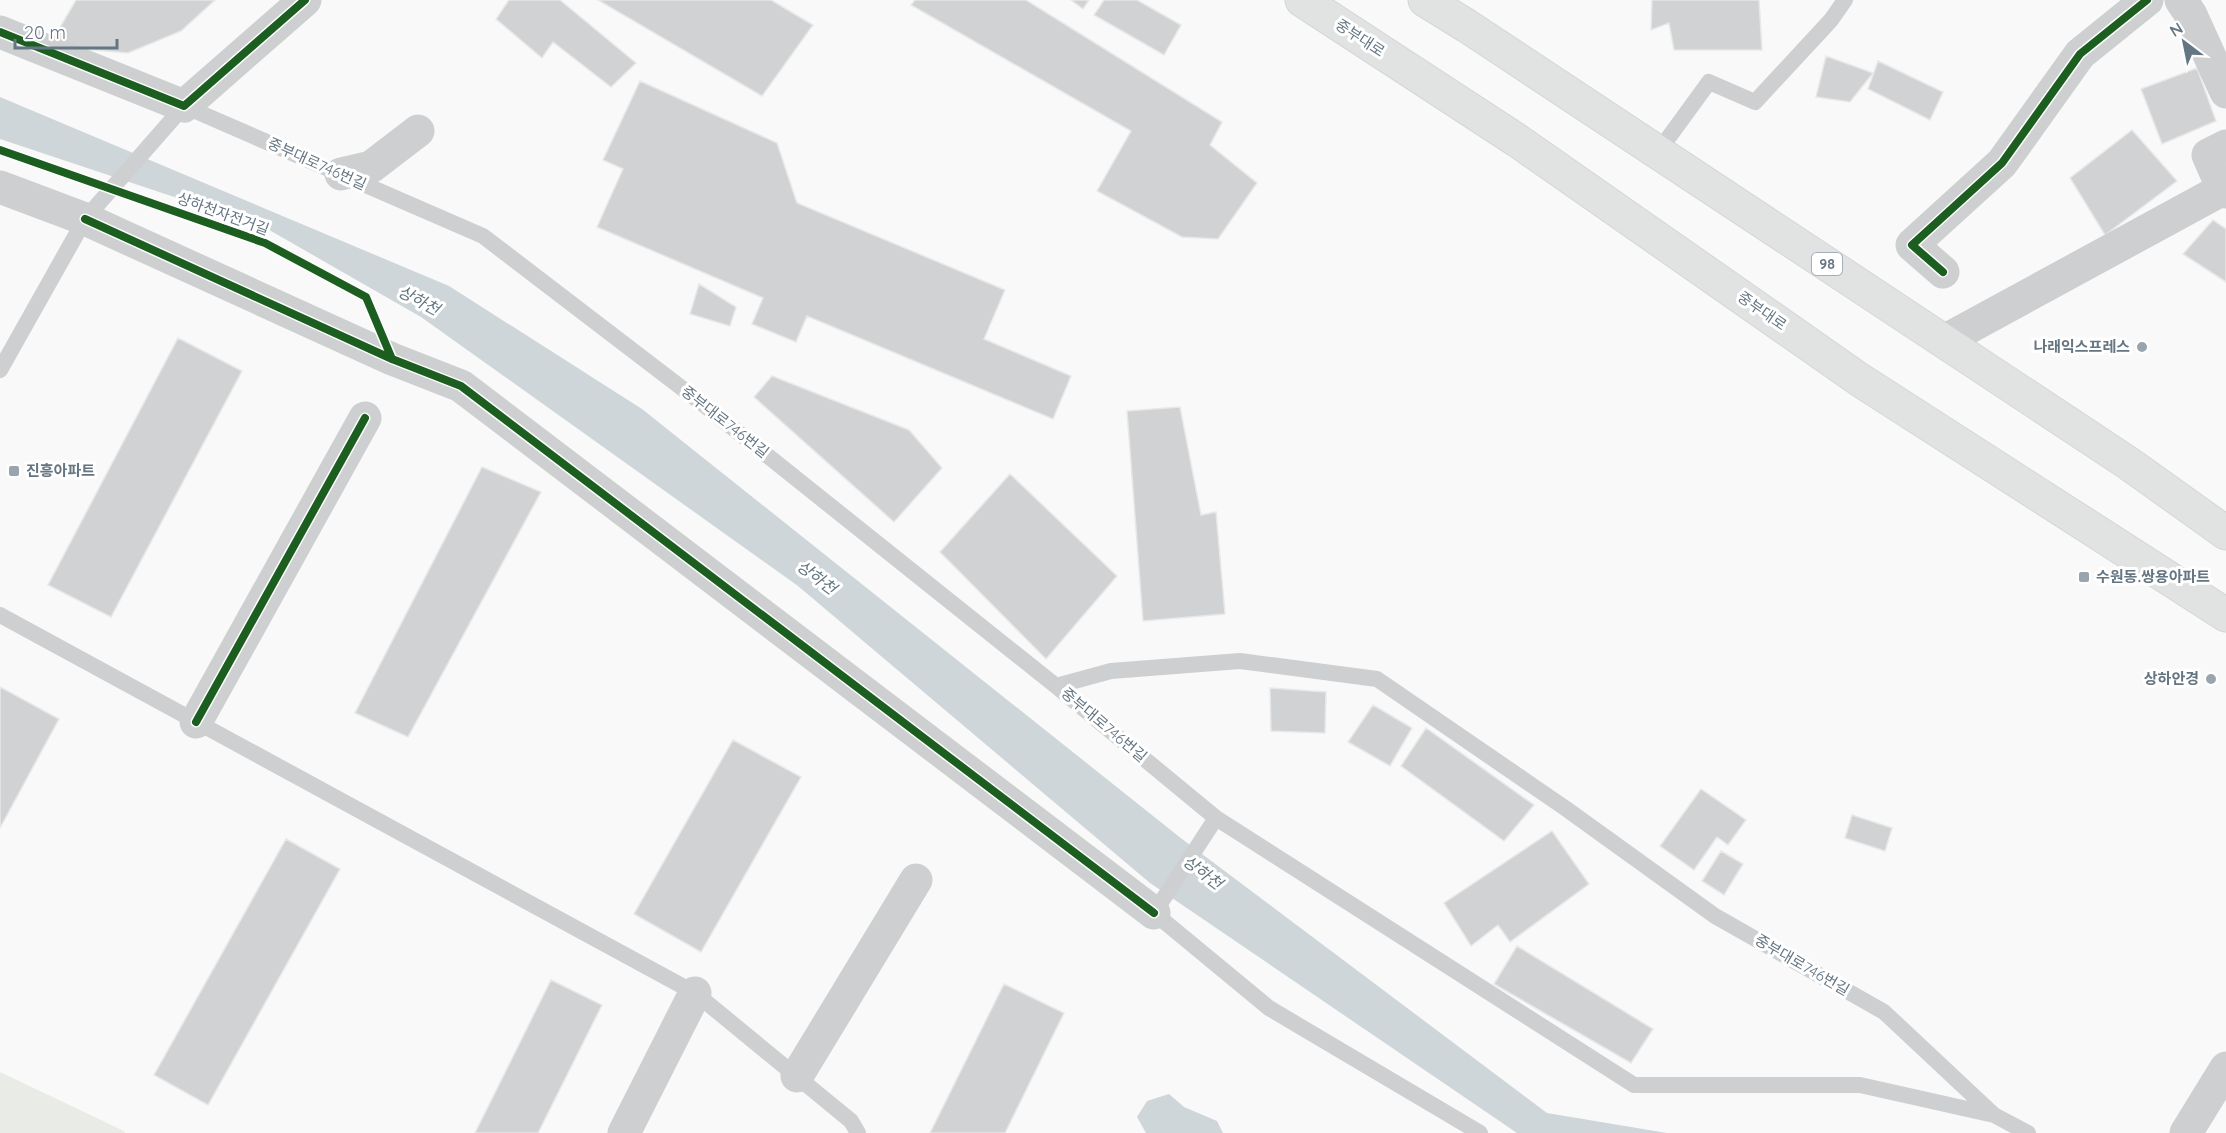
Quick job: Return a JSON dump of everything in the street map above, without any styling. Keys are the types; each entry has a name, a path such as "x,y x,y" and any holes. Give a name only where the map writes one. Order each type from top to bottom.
{"main road":[{"name":"중부대로","path":"1302,0 1528,148 1860,380 2226,615"},
{"name":"98","path":"1425,0 2128,463 2226,533"}],"street":[{"path":"184,106 305,0"},
{"path":"1943,273 1912,245 2002,163 2080,54 2147,0"},
{"path":"2181,0 2191,15 2226,92"},
{"name":"중부대로746번길","path":"0,32 184,106"},
{"path":"341,174 371,167 418,131"},
{"path":"1944,341 2224,190 2208,155 2226,146"},
{"path":"0,187 85,219 392,359 461,386 1154,913"},
{"path":"196,722 365,418"},
{"path":"797,1076 916,880"},
{"path":"624,1133 695,993"},
{"path":"2186,1133 2226,1068"}],"lane":[{"path":"1658,152 1709,82 1755,102 1831,20 1845,0"},
{"name":"중부대로746번길","path":"184,106 483,236 704,405 1056,686 1216,818 1634,1085 1860,1085 1994,1115"},
{"path":"0,370 85,219 184,106"},
{"path":"0,615 695,993 851,1121 858,1133"},
{"name":"중부대로746번길","path":"1056,686 1112,671 1240,661 1377,679 1565,808 1715,916 1884,1012 1994,1115 2028,1133"},
{"path":"1216,818 1154,913 1269,1008 1479,1133"}],"shaded area":[{"path":"0,1072 124,1131 125,1133 0,1133"}],"water":[{"name":"상하천","path":"0,97 449,286 642,409 1182,839 1547,1113 1667,1133 1517,1133 1150,883 798,586 421,317 264,227 0,139"},
{"path":"1169,1094 1184,1107 1217,1121 1223,1133 1146,1133 1137,1117 1147,1101"}],"building":[{"path":"76,0 215,0 181,31 128,53 49,46"},
{"path":"509,0 560,0 636,63 611,87 553,42 542,58 496,19"},
{"path":"598,0 771,0 813,25 762,96"},
{"path":"915,0 1026,0 1222,122 1210,145 1257,183 1218,239 1182,237 1097,191 1131,131 911,5"},
{"path":"1071,0 1089,0 1083,9"},
{"path":"1104,0 1137,0 1181,25 1164,55 1094,15"},
{"path":"1652,0 1759,0 1762,50 1674,50 1669,23 1651,30"},
{"path":"1826,56 1873,73 1850,102 1816,97"},
{"path":"1878,61 1943,92 1930,120 1868,89"},
{"path":"2197,68 2216,121 2162,144 2141,89"},
{"path":"640,81 777,143 797,203 1005,290 984,339 1071,376 1053,419 807,316 796,342 752,324 763,298 597,227 623,169 603,160"},
{"path":"2132,130 2177,181 2105,235 2070,178"},
{"path":"2213,220 2226,229 2226,282 2183,254"},
{"path":"699,284 736,307 730,326 690,314"},
{"path":"178,338 242,371 111,617 48,585"},
{"path":"772,376 909,430 942,468 894,522 754,397"},
{"path":"1180,407 1201,515 1216,512 1225,614 1143,621 1127,411"},
{"path":"482,467 541,492 408,737 355,713"},
{"path":"1010,474 1117,576 1046,659 940,552"},
{"path":"0,687 59,719 0,828"},
{"path":"1270,688 1326,692 1325,733 1271,731"},
{"path":"1373,705 1412,728 1390,766 1348,742"},
{"path":"1426,728 1534,805 1504,841 1401,766"},
{"path":"733,740 801,777 701,952 634,914"},
{"path":"1701,789 1746,820 1728,845 1717,837 1694,870 1660,846"},
{"path":"1852,815 1892,828 1885,851 1845,838"},
{"path":"1552,831 1589,884 1510,942 1498,925 1471,946 1444,903"},
{"path":"286,839 340,869 208,1105 154,1075"},
{"path":"1721,851 1743,864 1724,895 1702,881"},
{"path":"1517,946 1653,1029 1631,1063 1494,984"},
{"path":"551,980 602,1005 538,1133 475,1133"},
{"path":"1004,984 1064,1013 1005,1133 930,1133"}],"cycle path":[{"path":"0,32 184,106 305,0"},
{"path":"1943,272 1912,245 2002,163 2080,54 2147,0"},
{"name":"상하천자전거길","path":"0,150 265,243 366,297 392,359"},
{"path":"85,219 392,359 461,386 1154,913"},
{"path":"196,722 365,418"}],"place":[{"name":"나래익스프레스","path":"2142,347"},
{"name":"진흥아파트","path":"14,471"},
{"name":"수원동.쌍용아파트","path":"2084,577"},
{"name":"상하안경","path":"2211,679"}]}
